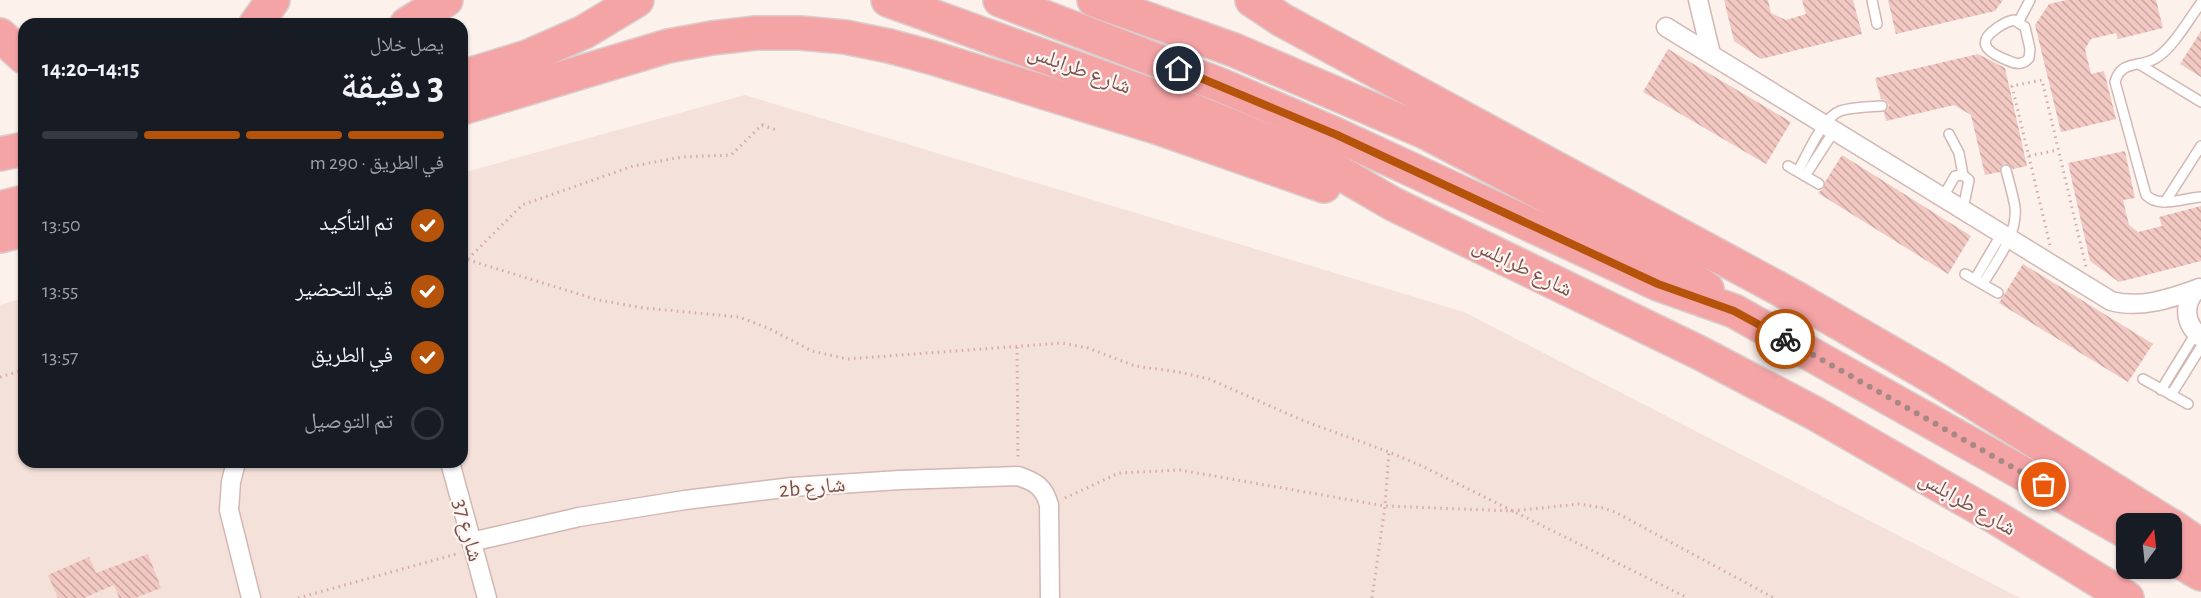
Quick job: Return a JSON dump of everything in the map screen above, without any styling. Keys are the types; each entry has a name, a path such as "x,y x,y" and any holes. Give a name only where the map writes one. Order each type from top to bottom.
{"highway":[{"path":"260,18 273,0"},
{"path":"417,18 446,0"},
{"path":"468,75 527,57 575,36 637,0"},
{"name":"شارع طرابلس","path":"888,0 1192,110 1328,166 1394,204 1700,353 1816,414 1995,517 2127,598"},
{"name":"شارع طرابلس","path":"1000,0 1223,86 1337,135 1658,284 1734,311 2116,526"},
{"path":"1094,0 1234,50"},
{"path":"1132,0 1234,50 1425,132 1521,181 1668,262 1734,311"},
{"path":"1252,0 1261,8 1303,32 1796,298 1936,379 2150,513"},
{"path":"468,106 668,46 756,33 800,33 845,37 888,45 942,61 1156,127 1323,186 1394,204"},
{"path":"0,35 18,52"},
{"path":"0,154 18,150"},
{"path":"0,170 18,170"},
{"path":"0,208 18,204"},
{"path":"0,236 18,232"},
{"path":"2182,533 2201,546"},
{"path":"2182,564 2201,574"}],"street":[{"path":"1698,0 1711,54"},
{"path":"1666,27 2006,235 2091,290 2122,304 2144,304 2163,308 2197,335"},
{"path":"2144,304 2199,288"},
{"path":"2197,335 2188,305 2199,288"},
{"path":"234,468 231,482 230,510 250,598"},
{"name":"شارع 37","path":"452,468 487,598"},
{"path":"1018,476 1035,482 1045,492 1049,505 1050,598"},
{"name":"2b شارع","path":"472,545 579,517 685,500 792,487 1018,476"}],"lane":[{"path":"1872,0 1877,24"},
{"path":"2019,21 2030,0"},
{"path":"2201,3 2160,56 2154,60 2126,66 2120,70 2115,82 2143,191 2150,199 2160,203 2201,197"},
{"path":"2019,21 2026,31 2030,54 2025,62 2017,64 1989,51 1985,41 1990,33 2005,23 2019,21"},
{"path":"2139,64 2201,102"},
{"path":"1801,174 1829,128 1828,119 1840,111 1882,106"},
{"path":"1949,134 1959,153 1963,174 1969,180 1963,209"},
{"path":"2165,202 2201,146"},
{"path":"1788,166 1820,184"},
{"path":"1979,282 2006,235 2015,213 2006,170"},
{"path":"1943,197 1955,176 1963,174"},
{"path":"1965,274 1998,293"},
{"path":"2162,390 2197,335"},
{"path":"2171,395 2197,335"},
{"path":"2143,379 2188,404"}],"path":[{"path":"2056,267 2012,86 2042,80 2091,290"},
{"path":"776,130 762,125 731,155 682,157 633,166 522,205 468,259 598,300 644,308 739,317 768,328 804,348 829,356 867,359 1062,343 1075,345 1135,366 1194,375 1225,386 1304,422 1422,466 1688,598"},
{"path":"2029,156 2058,150"},
{"path":"1017,347 1018,476"},
{"path":"0,377 18,372"},
{"path":"1372,598 1385,506 1389,452"},
{"path":"1049,505 1119,473 1180,470 1385,506 1514,511 1579,504 1615,512 1774,598"},
{"path":"297,598 472,545"}],"shaded area":[{"path":"745,95 1464,312 2020,598 0,598 0,305 18,300 18,468 468,468 468,171"}],"building":[{"path":"1724,0 1768,0 1771,13 1786,20 1806,14 1802,0 1853,0 1862,34 1761,59 1734,41"},
{"path":"1888,0 2003,0 1995,11 1896,34"},
{"path":"2067,0 2156,0 2163,28 2118,39 2116,33 2091,39 2085,49 2091,74 2104,71 2116,119 2061,132 2035,25 2049,4"},
{"path":"2201,31 2201,77 2180,64"},
{"path":"1668,49 1791,122 1766,164 1643,92"},
{"path":"1978,54 2005,68 2027,166 2013,169 2005,163 2001,166 2000,172 1985,175 1971,115 1954,105 1886,121 1884,112 1889,105 1881,99 1875,78"},
{"path":"2125,151 2135,198 2123,200 2129,225 2138,232 2162,226 2159,217 2201,206 2201,261 2119,282 2090,261 2068,163"},
{"path":"1842,155 1971,236 1948,274 1818,193 1824,188 1825,182"},
{"path":"2023,264 2153,344 2128,382 1999,303"},
{"path":"148,554 161,588 135,598 119,598 114,585 84,598 58,598 48,575 89,557 96,573"}],"way so far":[{"path":"1785,339 2044,485"}],"route":[{"path":"1179,69 1337,135 1658,284 1734,311 1785,339"}]}
